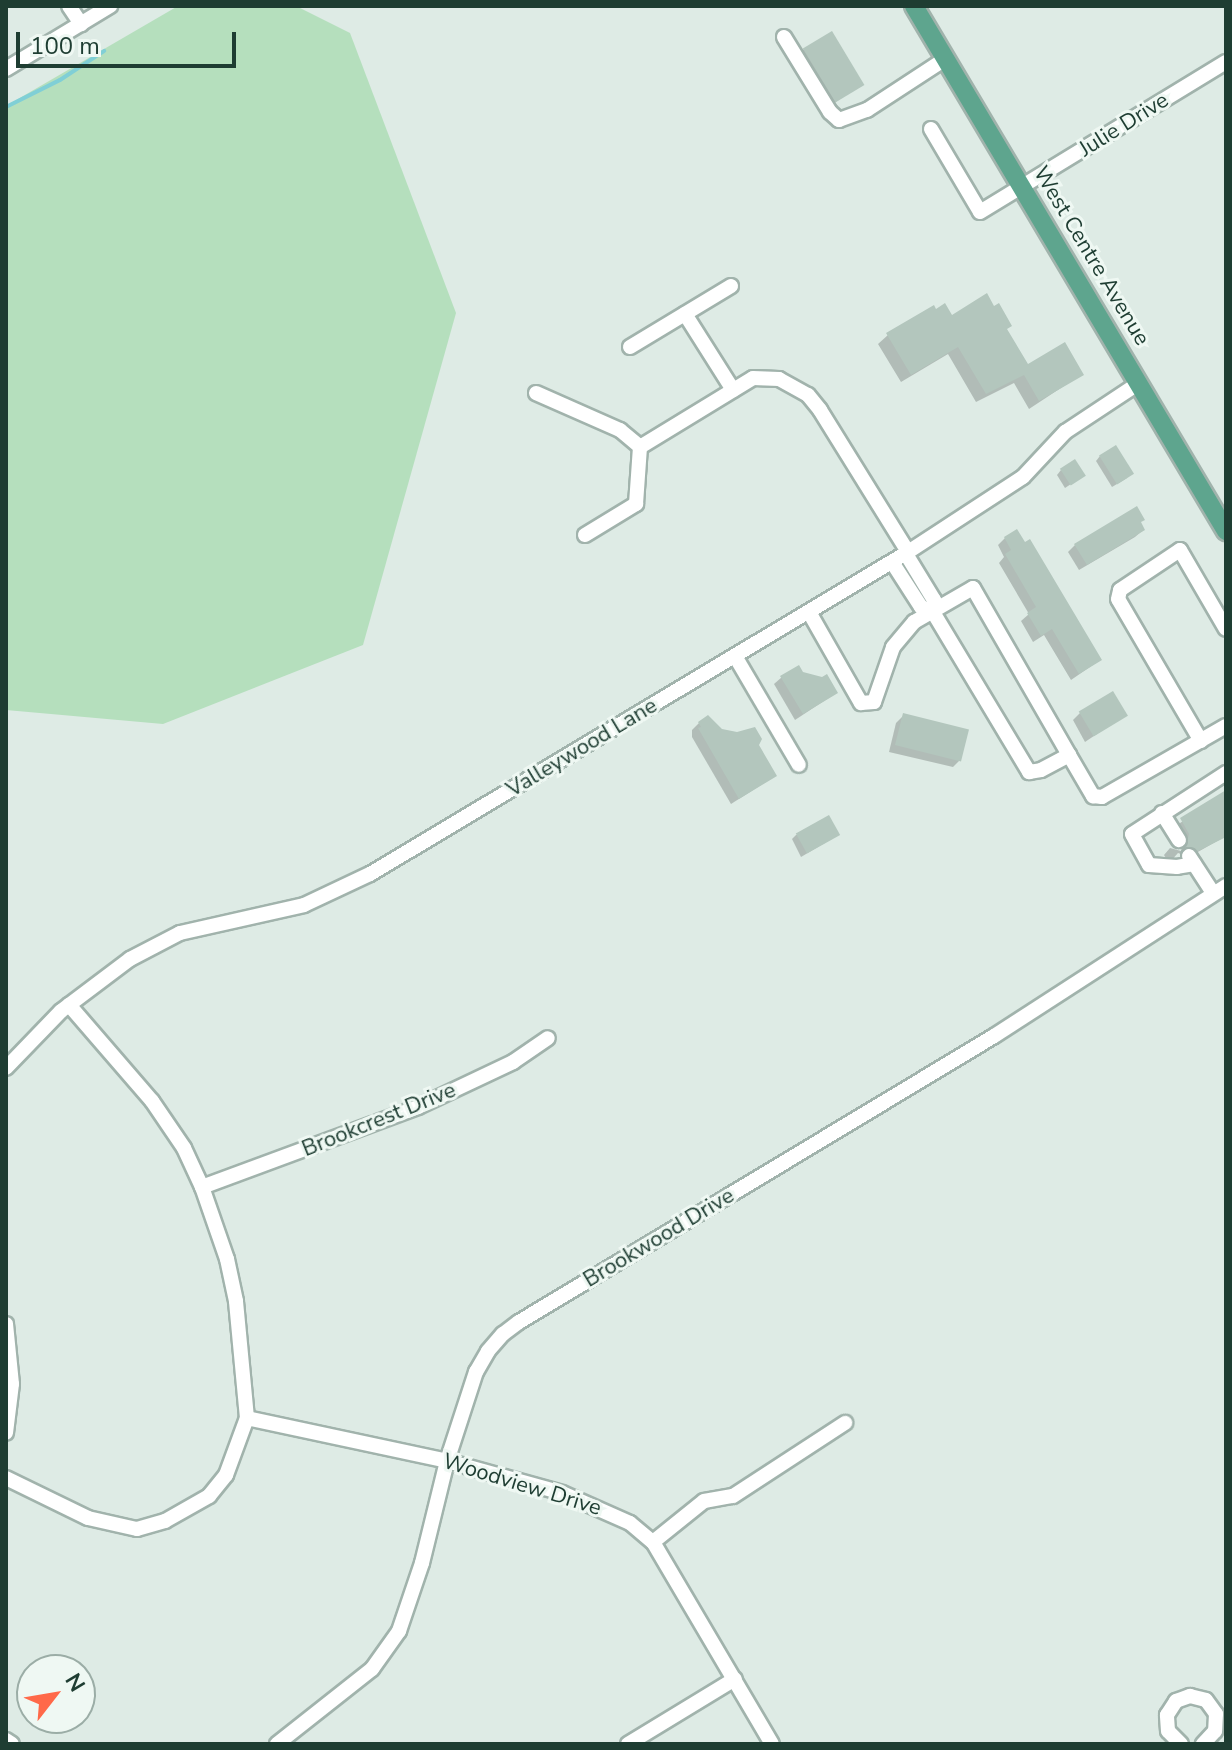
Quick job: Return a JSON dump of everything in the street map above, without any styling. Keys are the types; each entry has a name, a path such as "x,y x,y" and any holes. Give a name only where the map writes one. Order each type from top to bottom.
{"main road":[{"name":"West Centre Avenue","path":"914,6 1226,531"}],"street":[{"path":"69,6 81,24"},
{"path":"6,69 110,6"},
{"path":"784,37 830,112 839,120 867,110 945,59"},
{"name":"Julie Drive","path":"931,129 980,212 1226,62"},
{"path":"630,347 731,286"},
{"path":"685,314 733,390"},
{"path":"640,447 753,378 764,376 794,385 808,395 907,553 934,600 933,612 1029,772 1041,770 1069,755"},
{"name":"Valleywood Lane","path":"6,1068 69,1005 130,959 180,933 304,905 370,874 907,553 1023,477 1065,432 1139,383"},
{"path":"536,393 620,430 640,447"},
{"path":"585,535 636,504 640,447"},
{"path":"1201,741 1118,599 1120,590 1180,550 1226,629"},
{"path":"892,562 921,607 933,612"},
{"path":"809,612 861,703 874,702 893,647 914,622 973,588 1093,796 1102,797 1226,726"},
{"path":"735,656 799,765"},
{"path":"1220,889 1191,860 1177,867 1149,865 1132,834 1226,773"},
{"path":"1162,813 1179,840"},
{"name":"Brookwood Drive","path":"277,1744 372,1669 399,1631 422,1563 447,1461 476,1372 488,1351 519,1322 994,1036 1220,889"},
{"path":"6,1478 88,1518 137,1529 165,1521 209,1496 226,1475 247,1418 236,1301 227,1259 202,1187 184,1148 152,1101 69,1005"},
{"name":"Brookcrest Drive","path":"202,1187 418,1107 513,1062 548,1038"},
{"path":"6,1324 12,1384 6,1433"},
{"name":"Woodview Drive","path":"247,1418 447,1461 588,1503 630,1523 653,1542 772,1744"},
{"path":"653,1542 704,1501 733,1496 845,1423"},
{"path":"628,1744 735,1679"},
{"path":"1181,1744 1168,1731 1170,1708 1190,1696 1212,1706 1217,1723 1215,1731 1203,1744"},
{"path":"1212,1706 1226,1698"},
{"path":"6,1740 12,1744"}],"green space":[{"path":"178,6 296,6 350,33 456,313 363,645 163,724 6,710 6,106"}],"building":[{"path":"832,31 864,85 835,103 803,49"},
{"path":"987,293 994,306 999,303 1012,326 1007,329 1028,364 1065,342 1084,375 1039,401 1024,375 986,394 958,347 911,375 886,333 934,305 936,309 945,303 952,315"},
{"path":"1116,445 1134,474 1117,484 1099,456"},
{"path":"1075,459 1086,476 1071,486 1060,469"},
{"path":"1137,506 1145,520 1141,522 1145,530 1087,565 1074,544"},
{"path":"1017,529 1025,542 1030,539 1102,660 1079,674 1052,629 1041,636 1027,613 1036,607 1005,554 1011,550 1004,537"},
{"path":"799,665 803,672 822,677 827,674 838,693 803,714 780,676"},
{"path":"1113,691 1128,716 1094,736 1079,712"},
{"path":"903,713 969,729 961,761 895,745"},
{"path":"708,715 722,729 737,732 755,727 762,739 759,745 777,776 739,799 698,728 701,727 698,722"},
{"path":"1226,790 1226,837 1198,851 1186,847 1189,834 1180,818"},
{"path":"829,815 840,835 807,854 796,833"}],"waterway":[{"path":"6,107 60,80 104,51"}]}
